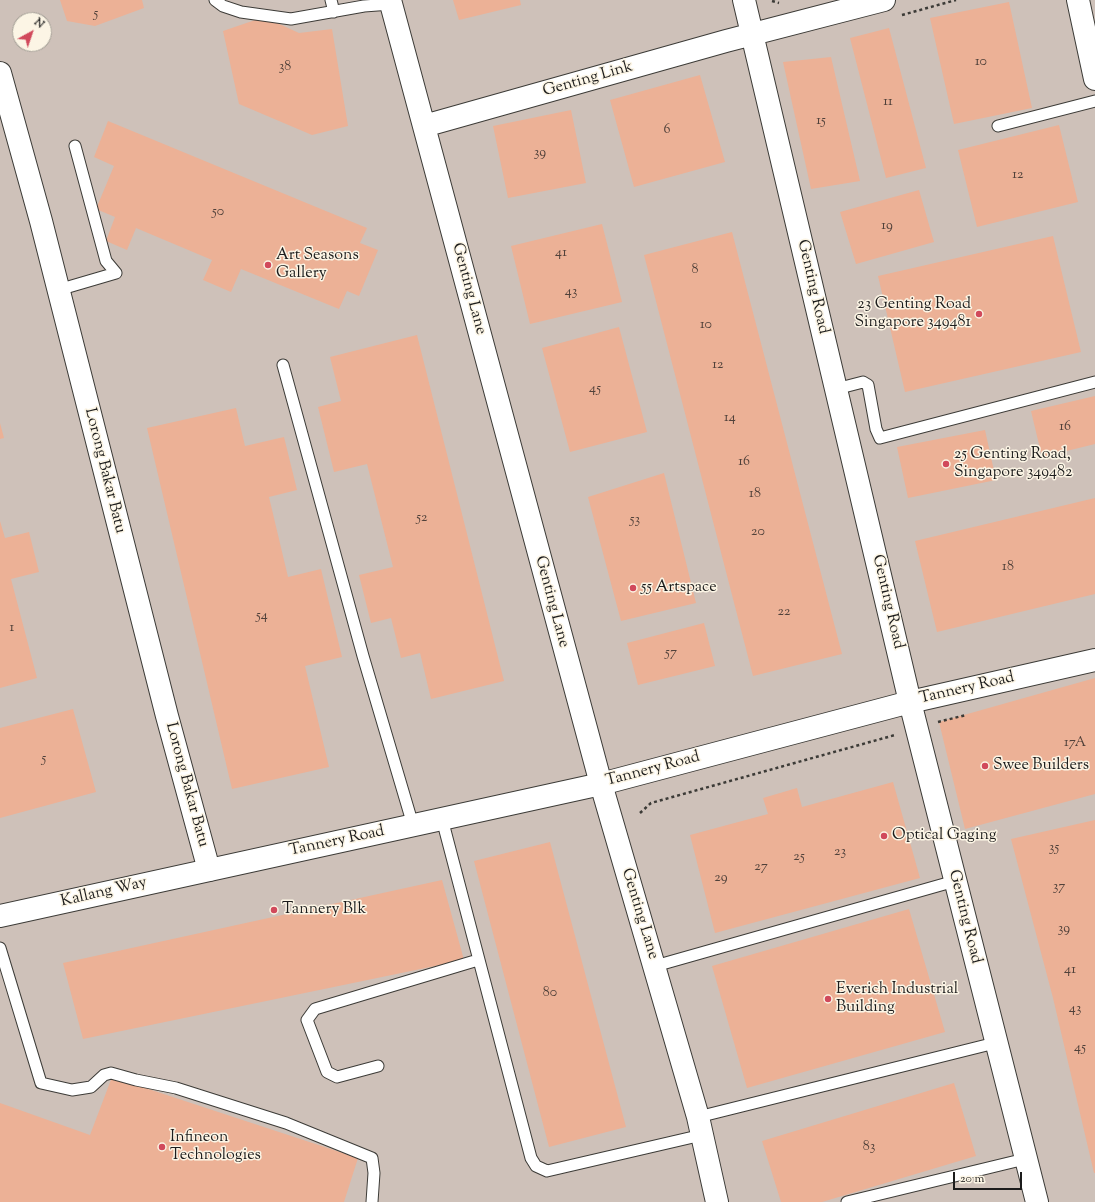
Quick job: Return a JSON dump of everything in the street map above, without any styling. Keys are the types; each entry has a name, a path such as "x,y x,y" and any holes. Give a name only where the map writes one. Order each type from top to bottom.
{"street":[{"name":"Genting Road","path":"744,0 910,702 918,728 995,1043 1037,1202"},
{"name":"Genting Link","path":"424,126 752,34 884,0"},
{"path":"1078,0 1095,79"},
{"name":"Genting Lane","path":"390,2 601,784 655,966 700,1126 718,1202"},
{"name":"Lorong Bakar Batu","path":"0,76 41,221 167,716 209,870"},
{"name":"Tannery Road","path":"209,870 601,784 910,702 1095,660"},
{"name":"Kallang Way","path":"0,916 209,870"}],"lane":[{"path":"215,0 223,6 241,12 284,18 299,18 390,2"},
{"path":"331,0 334,12"},
{"path":"998,126 1095,101"},
{"path":"58,290 116,273 106,261 75,146"},
{"path":"283,365 363,656 413,825"},
{"path":"836,389 863,382 868,385 876,430 880,438 1095,382"},
{"path":"442,819 531,1158 536,1166 547,1171 700,1126 995,1043"},
{"path":"655,966 955,881"},
{"path":"0,948 41,1083 72,1090 90,1086 104,1075 111,1073 176,1088 286,1123 372,1158 374,1174 372,1202"},
{"path":"378,1066 337,1077 327,1072 307,1020 315,1009 478,960"},
{"path":"847,1202 1025,1159"}],"path":[{"path":"640,813 651,804 967,714"}],"shaded area":[{"path":"0,0 1095,0 1095,1202 0,1202"}],"building":[{"path":"60,0 142,0 144,8 95,26 67,21"},
{"path":"453,0 520,0 521,5 459,20"},
{"path":"1009,2 1032,108 954,124 930,18"},
{"path":"264,17 299,33 332,29 348,126 312,135 239,104 223,31"},
{"path":"889,28 926,168 886,178 850,38"},
{"path":"831,57 860,181 811,189 783,62"},
{"path":"700,75 725,162 634,187 610,100"},
{"path":"571,110 586,183 508,198 493,126"},
{"path":"108,121 367,228 360,243 378,250 359,296 347,291 339,309 241,269 231,292 203,280 212,260 136,228 127,250 106,241 115,217 96,209 114,166 94,157"},
{"path":"1059,125 1078,202 977,227 958,150"},
{"path":"919,190 934,242 856,264 840,212"},
{"path":"602,224 622,302 530,324 511,246"},
{"path":"732,232 842,654 753,676 644,255"},
{"name":"23 Genting Road Singapore 349481","path":"1053,236 1081,352 905,392 878,276"},
{"path":"619,327 647,432 570,452 542,348"},
{"path":"417,335 504,681 431,699 420,653 401,658 391,618 371,623 359,575 393,567 367,464 334,472 318,407 341,401 330,357"},
{"path":"1095,396 1095,444 1042,457 1031,411"},
{"path":"236,408 245,446 284,437 297,490 269,497 288,577 321,569 342,657 305,666 329,767 232,789 147,428"},
{"path":"0,423 4,438 0,439"},
{"name":"25 Genting Road, Singapore 349482","path":"985,430 996,480 908,498 897,447"},
{"path":"664,473 696,603 621,621 588,497"},
{"path":"1095,498 1095,594 937,632 915,541"},
{"path":"0,521 5,538 29,532 39,572 11,579 37,678 0,688"},
{"path":"704,623 715,666 638,685 627,643"},
{"path":"1095,678 1095,794 965,829 939,722"},
{"path":"73,709 96,792 0,818 0,728"},
{"path":"893,782 920,878 715,933 690,835 768,814 763,798 797,788 802,807"},
{"path":"1095,820 1094,1173 1053,998 1011,839"},
{"path":"550,842 626,1127 549,1147 474,861"},
{"path":"442,880 464,960 83,1039 63,963"},
{"name":"Everich Industrial Building","path":"909,909 945,1032 747,1088 712,966"},
{"name":"Infineon Technologies","path":"112,1077 358,1158 344,1202 0,1202 0,1103 90,1135"},
{"path":"954,1083 976,1156 822,1202 781,1202 762,1141"}],"place":[{"name":"Art Seasons Gallery","path":"268,265"},
{"name":"23 Genting Road Singapore 349481","path":"979,314"},
{"name":"25 Genting Road, Singapore 349482","path":"946,464"},
{"name":"55 Artspace","path":"633,588"},
{"name":"Swee Builders","path":"985,766"},
{"name":"Optical Gaging","path":"884,836"},
{"name":"Tannery Blk","path":"274,910"},
{"name":"Everich Industrial Building","path":"828,999"},
{"name":"Infineon Technologies","path":"162,1147"}]}
